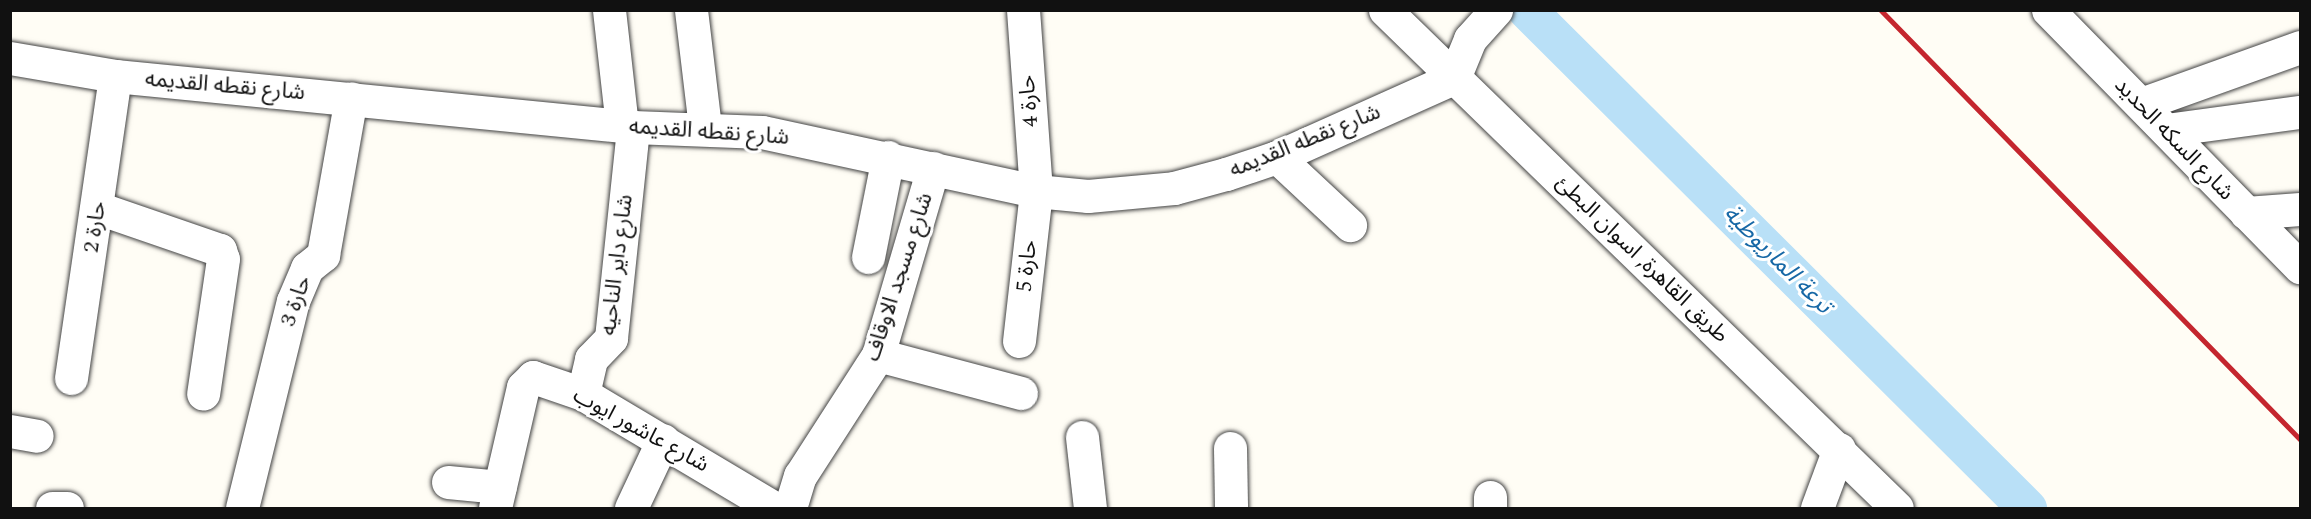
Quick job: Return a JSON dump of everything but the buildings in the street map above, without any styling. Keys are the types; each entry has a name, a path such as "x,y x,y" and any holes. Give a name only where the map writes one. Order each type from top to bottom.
{"street":[{"name":"شارع داير الناحيه","path":"583,394 591,359 611,338 627,126 609,10"},
{"path":"691,10 705,127"},
{"name":"حارة 4","path":"1023,10 1036,191"},
{"name":"طريق القاهرة, اسوان البطئ","path":"1385,10 1839,449 1897,508"},
{"name":"شارع السكه الحديد","path":"2048,10 2301,267"},
{"path":"1454,78 1489,16"},
{"path":"2141,104 2301,47"},
{"name":"شارع نقطه القديمه","path":"10,58 115,76 627,126 705,127 762,132 888,157 1036,191 1088,196 1174,188 1277,157 1454,78"},
{"name":"حارة 2","path":"71,378 98,208 115,76"},
{"name":"حارة 3","path":"242,508 293,301 307,268 323,255 351,98"},
{"path":"2166,130 2301,112"},
{"path":"868,257 888,157"},
{"path":"1277,157 1350,225"},
{"name":"شارع مسجد الاوقاف","path":"790,508 800,476 878,355 933,168"},
{"name":"حارة 5","path":"1019,341 1036,191"},
{"path":"98,208 220,250 223,259 203,394"},
{"path":"2246,213 2301,209"},
{"path":"878,355 1021,393"},
{"name":"شارع عاشور ايوب","path":"497,498 525,381 533,376 583,394 774,508"},
{"path":"1082,437 1090,508"},
{"path":"631,508 663,440"},
{"path":"1230,447 1231,508"},
{"path":"1817,508 1839,449"},
{"path":"448,482 497,498"},
{"path":"52,508 67,508"}],"waterway":[{"name":"ترعة الماريوطية","path":"1527,10 2027,508"}],"railway":[{"path":"1881,10 2300,439"}]}
